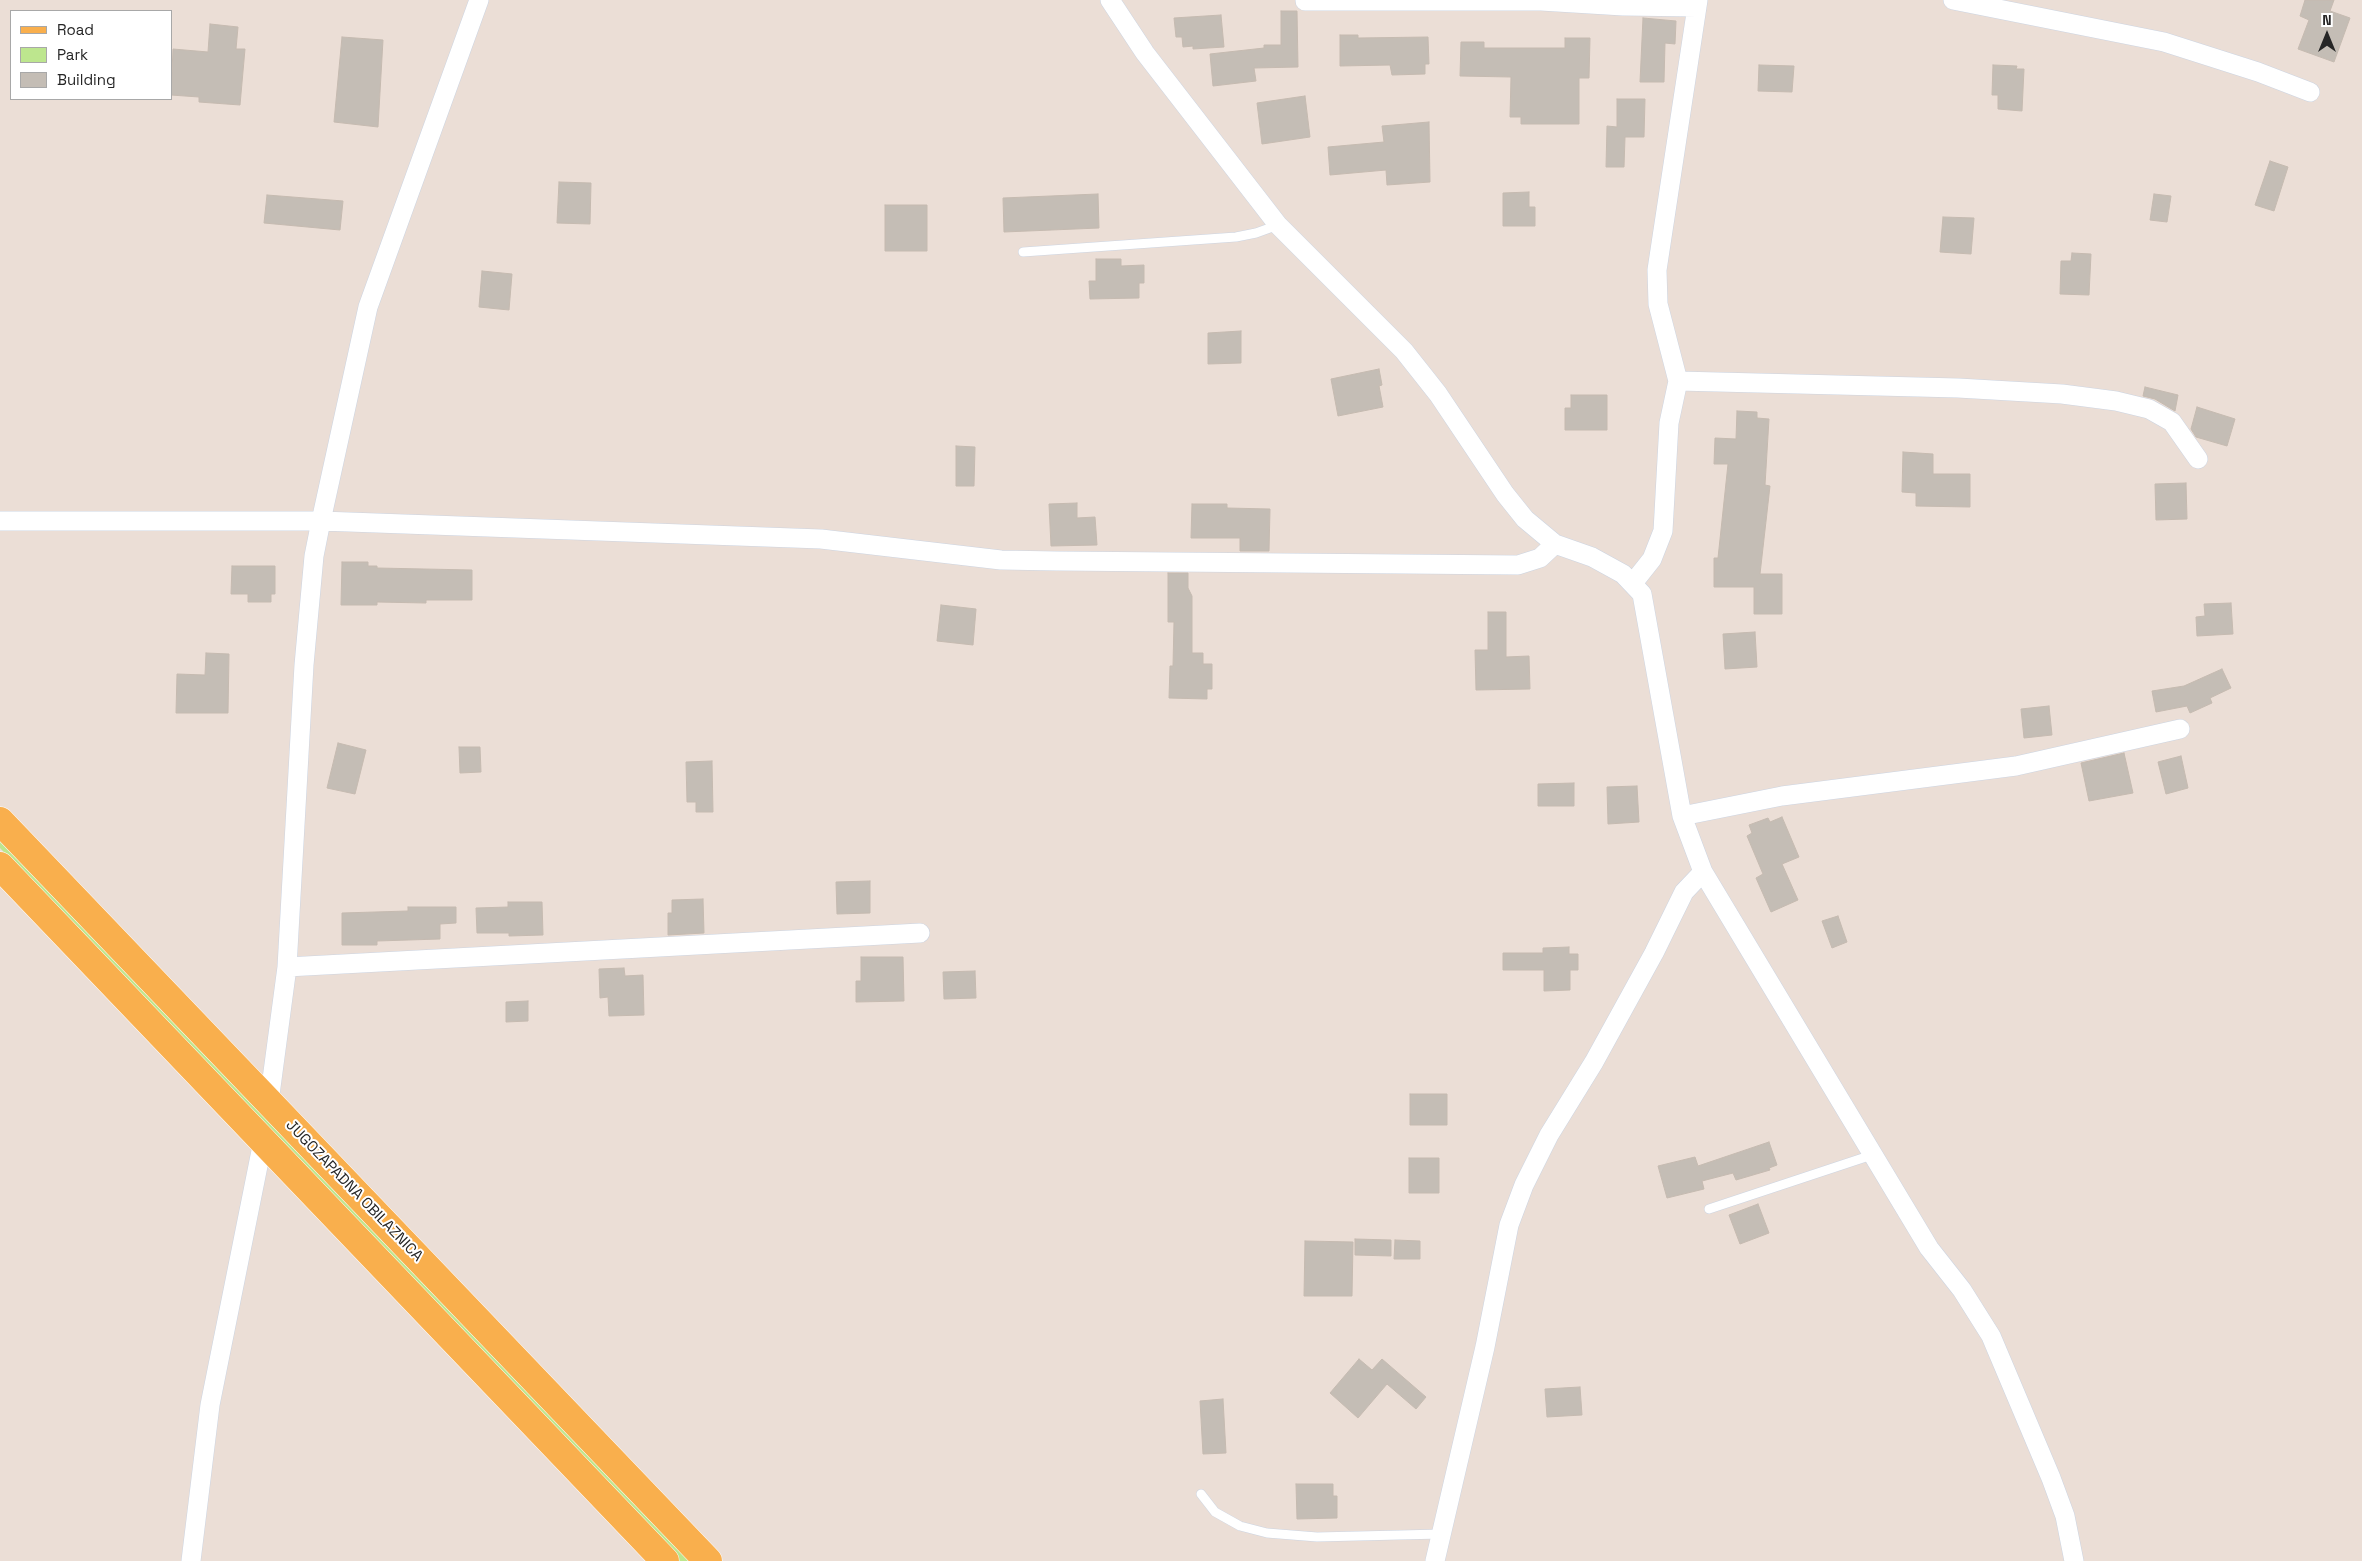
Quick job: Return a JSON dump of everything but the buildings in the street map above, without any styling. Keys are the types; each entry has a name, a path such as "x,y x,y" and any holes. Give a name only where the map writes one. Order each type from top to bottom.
{"main road":[{"name":"JUGOZAPADNA OBILAZNICA","path":"0,821 708,1561"},
{"name":"JUGOZAPADNA OBILAZNICA","path":"0,866 665,1561"}],"street":[{"path":"269,1102 287,967 304,665 314,556 368,307 479,0"},
{"path":"1110,0 1145,53 1278,224 1404,351 1438,394 1513,506 1525,519 1556,544 1605,564 1633,583 1642,594 1682,816 1703,872 1929,1248 1962,1290 1991,1336 2051,1478 2065,1516 2074,1561"},
{"path":"1953,0 2164,42 2258,72 2310,92"},
{"path":"1305,1 1541,1 1623,6 1698,4 1657,270 1658,304 1678,381 1669,423 1666,496 1661,536 1652,559 1633,583"},
{"path":"1678,381 1958,388 2062,394 2116,401 2150,409 2172,422 2198,459"},
{"path":"0,521 321,521 821,539 1002,560 1038,561 1518,565 1540,558 1556,544"},
{"path":"1682,816 1782,796 2016,766 2180,729"},
{"path":"1435,1561 1486,1347 1509,1225 1524,1185 1549,1135 1594,1062 1654,953 1684,892 1703,872"},
{"path":"287,967 920,933"},
{"path":"191,1561 210,1406 263,1141"}],"lane":[{"path":"1022,252 1236,237 1256,233 1278,224"},
{"path":"1709,1209 1872,1155"},
{"path":"1200,1494 1215,1512 1240,1526 1267,1533 1317,1536 1441,1534"}],"green space":[{"path":"0,835 694,1561 679,1561 0,848"}]}
